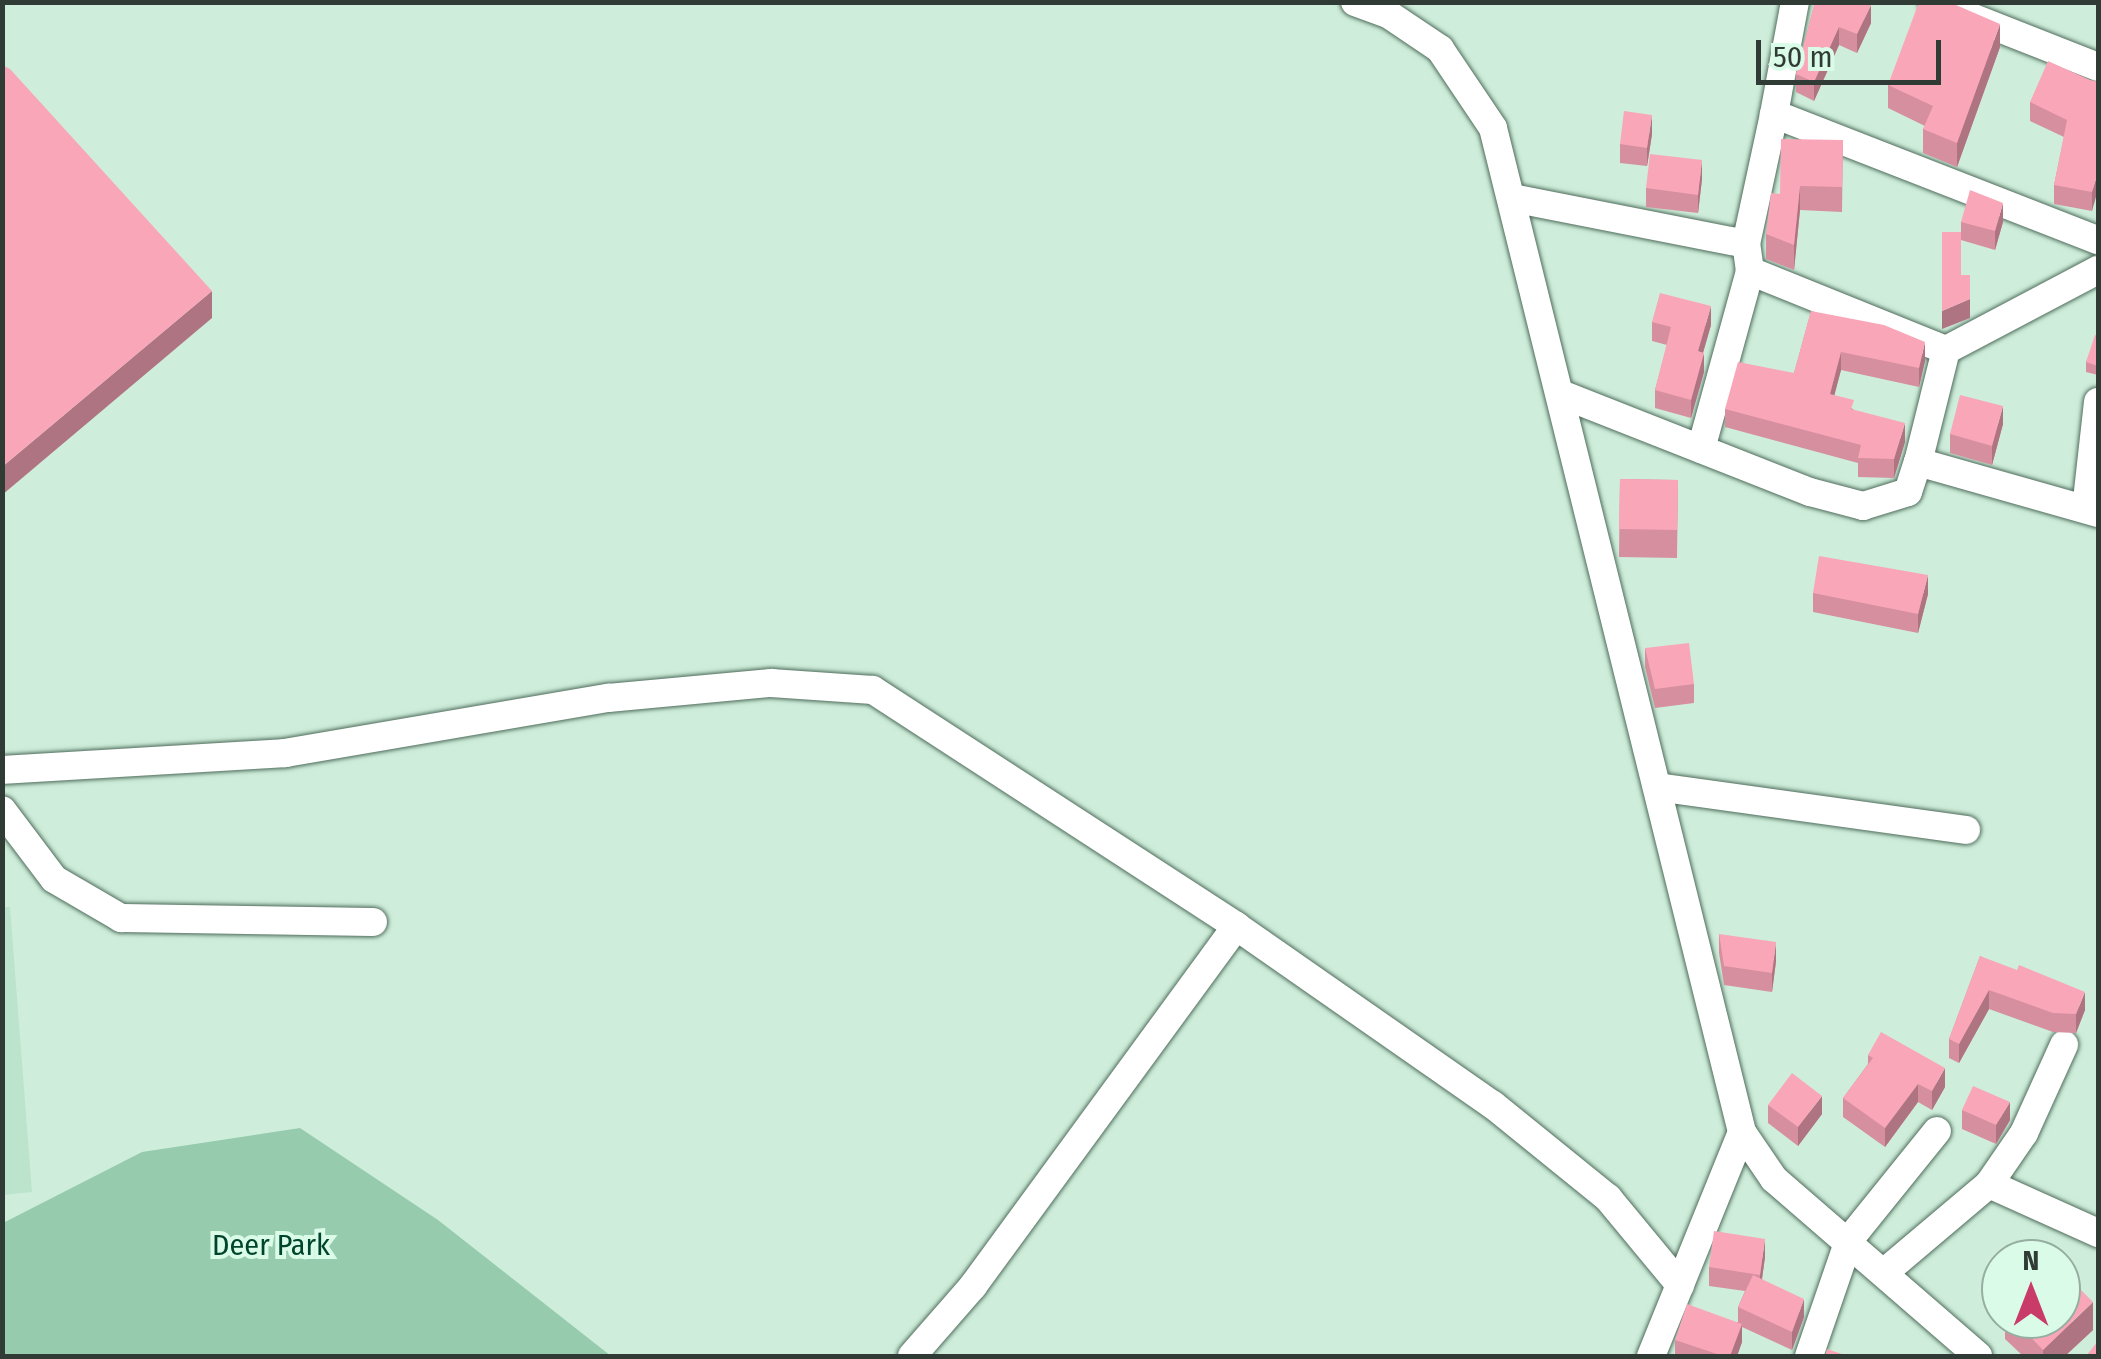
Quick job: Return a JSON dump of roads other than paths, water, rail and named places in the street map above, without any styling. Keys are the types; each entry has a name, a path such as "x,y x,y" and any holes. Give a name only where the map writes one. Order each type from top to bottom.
{"street":[{"path":"1355,2 1388,14 1440,49 1493,128 1742,1132 1774,1179 1886,1271 1978,1356"},
{"path":"1701,449 1748,258 1795,2"},
{"path":"1933,2 2098,67"},
{"path":"1774,114 2098,240"},
{"path":"1512,198 1748,258 1946,350 2092,284"},
{"path":"1561,394 1862,506 1908,492 1946,350"},
{"path":"1918,462 2092,511 2098,402"},
{"path":"2,770 285,754 608,698 828,682 873,690 929,722 986,765 1236,926 1493,1106 1608,1198 1680,1285"},
{"path":"1657,786 1966,830"},
{"path":"2,810 54,879 122,918 373,922"},
{"path":"912,1356 974,1286 1236,926"},
{"path":"1886,1271 1989,1184 2024,1133 2064,1045"},
{"path":"1809,1356 1849,1240 1937,1131"},
{"path":"1651,1356 1742,1132"},
{"path":"1989,1184 2098,1233"}],"park label":[{"name":"Deer Park","path":"271,1245"}]}
